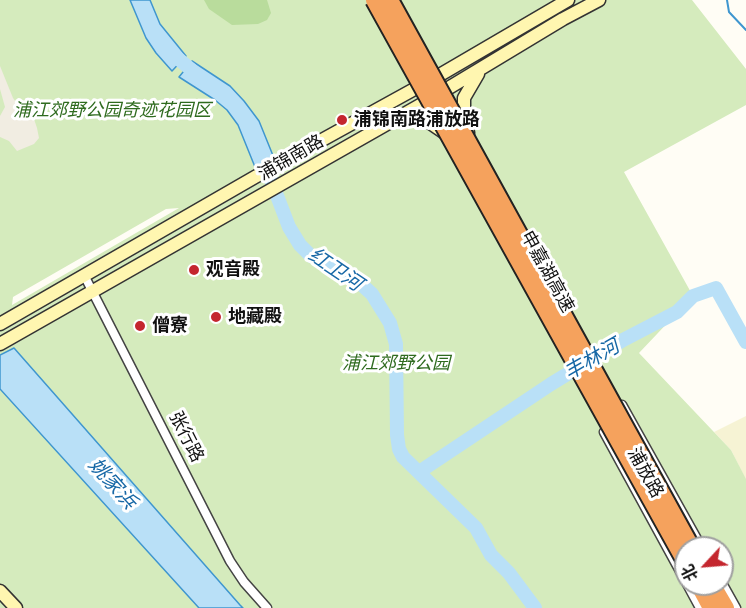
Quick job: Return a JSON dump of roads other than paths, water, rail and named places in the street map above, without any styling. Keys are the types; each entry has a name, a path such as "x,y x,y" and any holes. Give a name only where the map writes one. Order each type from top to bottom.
{"highway":[{"name":"申嘉湖高速","path":"374,0 674,541"},
{"name":"申嘉湖高速","path":"390,0 685,536"}],"main road":[{"name":"浦锦南路","path":"0,324 274,165 438,76 568,0"},
{"name":"浦锦南路","path":"0,344 285,183 599,0"},
{"path":"468,134 464,115 464,98 484,67"},
{"path":"394,120 408,117 423,118 445,134"},
{"path":"0,591 16,608"}],"street":[{"name":"张行路","path":"84,275 230,561 244,582 267,608"},
{"name":"浦放路","path":"594,366 614,392 636,428 695,536"},
{"name":"浦放路","path":"580,377 590,406 674,559"}],"water":[{"path":"130,0 150,0 160,24 186,56 172,71 146,38"},
{"path":"192,61 230,86 244,101 259,121 274,158 255,167 238,125 227,110 179,77"},
{"name":"姚家浜","path":"14,348 243,608 199,608 0,389 0,355"}],"waterway":[{"path":"727,0 729,12 746,30"},
{"name":"红卫河","path":"168,50 201,78"},
{"name":"红卫河","path":"258,146 289,227 300,245 311,256 361,284 372,294 390,323 396,344 397,435 403,457 476,528 491,555 509,573 535,608"},
{"name":"丰林河","path":"419,472 551,384 623,340 677,312 693,296 716,288 746,342"}],"place":[{"name":"浦锦南路浦放路","path":"342,120"},
{"name":"观音殿","path":"194,270"},
{"name":"地藏殿","path":"216,317"},
{"name":"僧寮","path":"140,326"}],"park label":[{"name":"浦江郊野公园奇迹花园区","path":"112,111"},
{"name":"浦江郊野公园","path":"396,364"}]}
